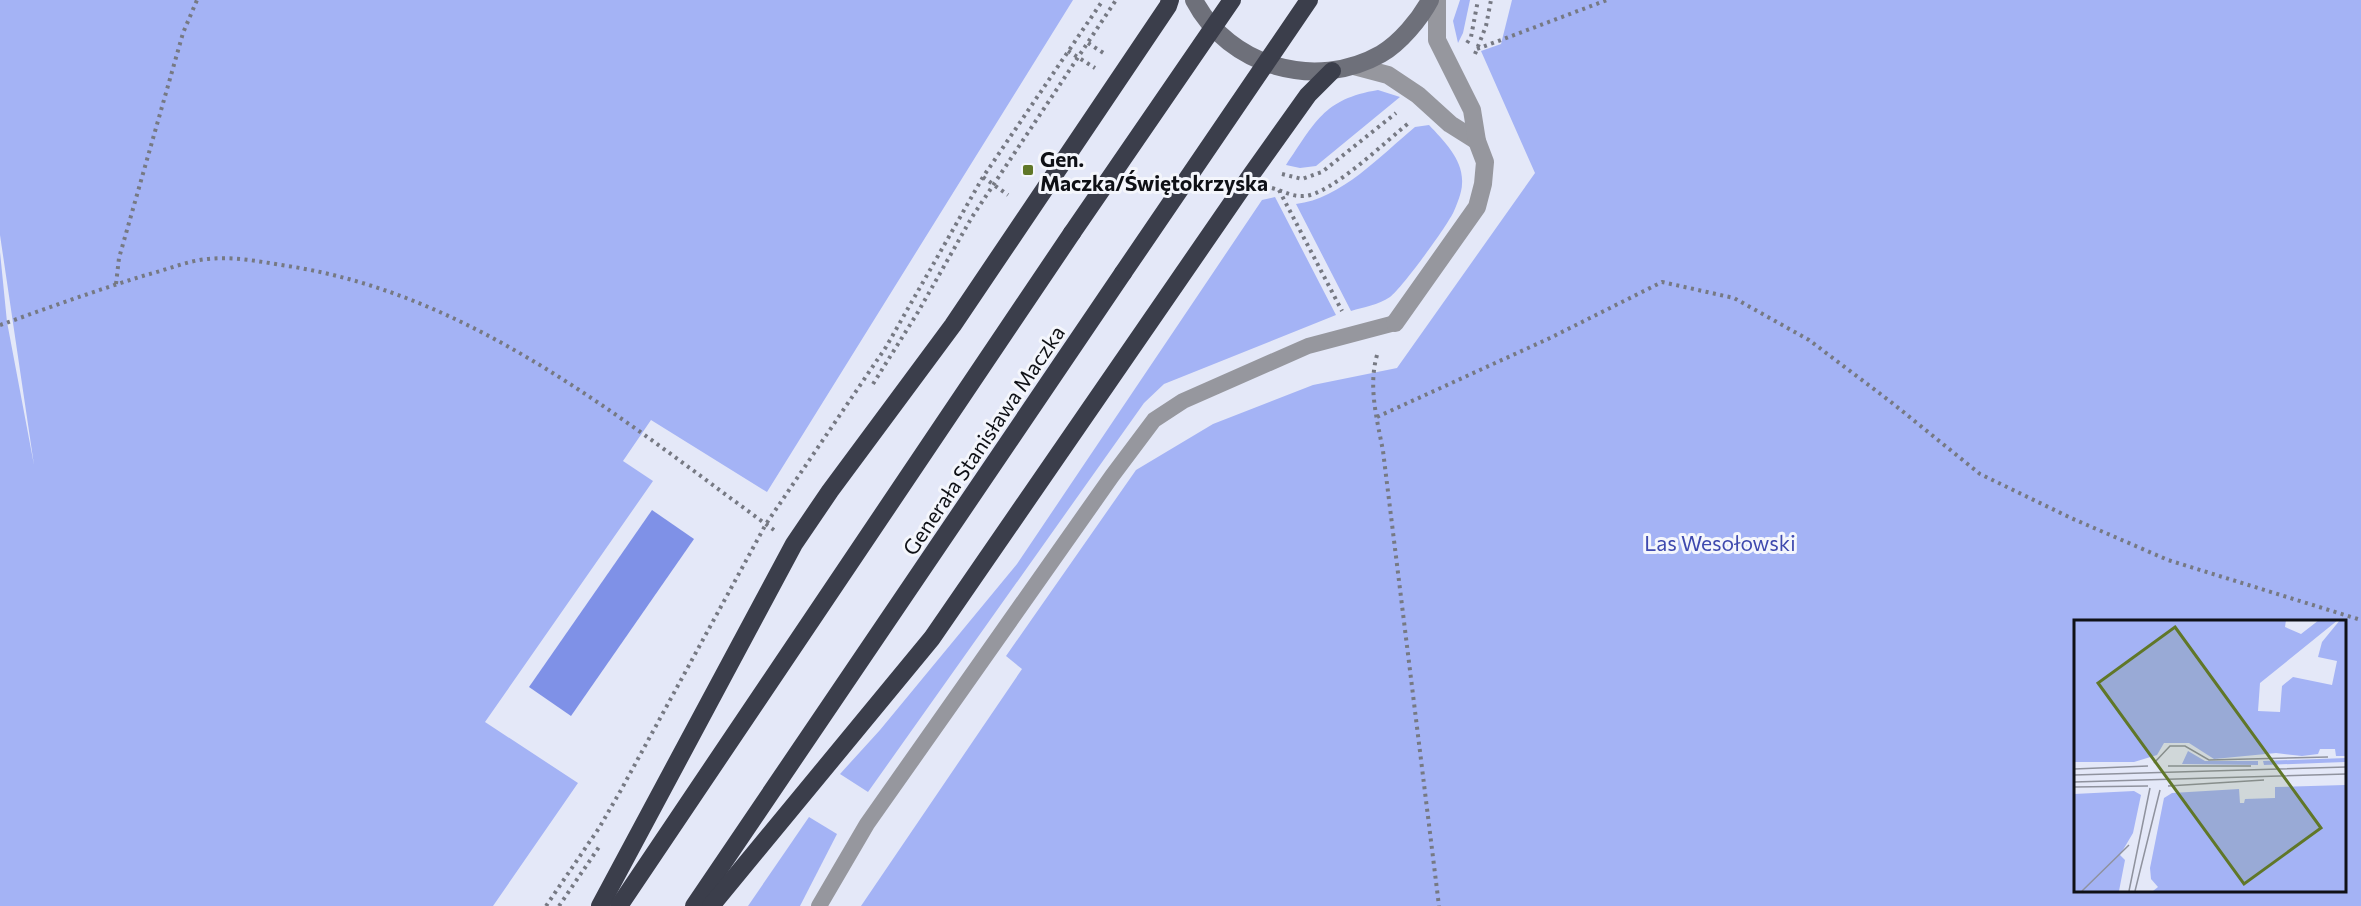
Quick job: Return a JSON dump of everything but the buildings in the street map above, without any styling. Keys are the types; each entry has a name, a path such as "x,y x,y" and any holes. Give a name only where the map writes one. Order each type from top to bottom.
{"highway":[{"path":"600,906 794,544 953,325 1170,0"},
{"name":"Generała Stanisława Maczka","path":"619,906 1072,233 1232,0"},
{"name":"Generała Stanisława Maczka","path":"694,906 1309,0"},
{"path":"711,906 932,638 1251,175 1308,95 1332,71"}],"main road":[{"path":"1194,0 1217,32 1238,49 1275,67 1306,72 1332,71 1354,66 1383,53 1419,19 1430,0"}],"street":[{"path":"1395,323 1477,207 1483,184 1485,162 1477,141 1472,110 1437,40 1437,0"},
{"path":"1354,66 1388,75 1418,95 1450,124 1477,141"}],"lane":[{"path":"819,906 867,824 1105,485 1154,420 1183,401 1308,346 1395,323"}],"path":[{"path":"116,284 118,258 183,33 197,0"},
{"path":"546,906 599,828 621,790 766,524 886,347 983,177 1103,0"},
{"path":"972,217 1116,0"},
{"path":"1477,49 1607,0"},
{"path":"983,177 1010,197"},
{"path":"1278,190 1354,333"},
{"path":"0,325 116,284 205,259 230,257 323,272 415,301 489,334 592,398 794,544"},
{"path":"1377,417 1550,338 1662,282 1734,298 1809,340 1980,474 2071,518 2168,560 2361,620"},
{"path":"1395,323 1378,351 1373,369 1372,388 1439,906"}],"green space":[{"path":"0,0 1073,0 767,492 651,420 623,461 653,481 485,722 578,783 493,906 0,906 0,252 7,322 34,465 0,235"},
{"path":"1460,0 1470,0 1463,33 1458,43 1453,21"},
{"name":"Las Wesołowski","path":"1512,0 2361,0 2361,906 861,906 1022,669 1006,656 1136,470 1213,424 1313,385 1397,368 1535,173 1481,51 1501,44"},
{"path":"1378,90 1400,97 1316,166 1300,168 1286,165 1322,115 1344,100"},
{"path":"1429,125 1452,151 1460,167 1462,187 1455,208 1414,270 1390,297 1371,306 1351,311 1296,204 1329,194 1360,174 1415,127"},
{"path":"1275,197 1336,315 1164,384 1144,403 868,792 840,774 880,730 1017,564 1262,200"},
{"path":"809,817 837,834 800,906 748,906"}],"shaded area":[{"path":"652,510 694,539 571,716 529,687"}],"place":[{"name":"Gen. Maczka/Świętokrzyska","path":"1028,170"}]}
